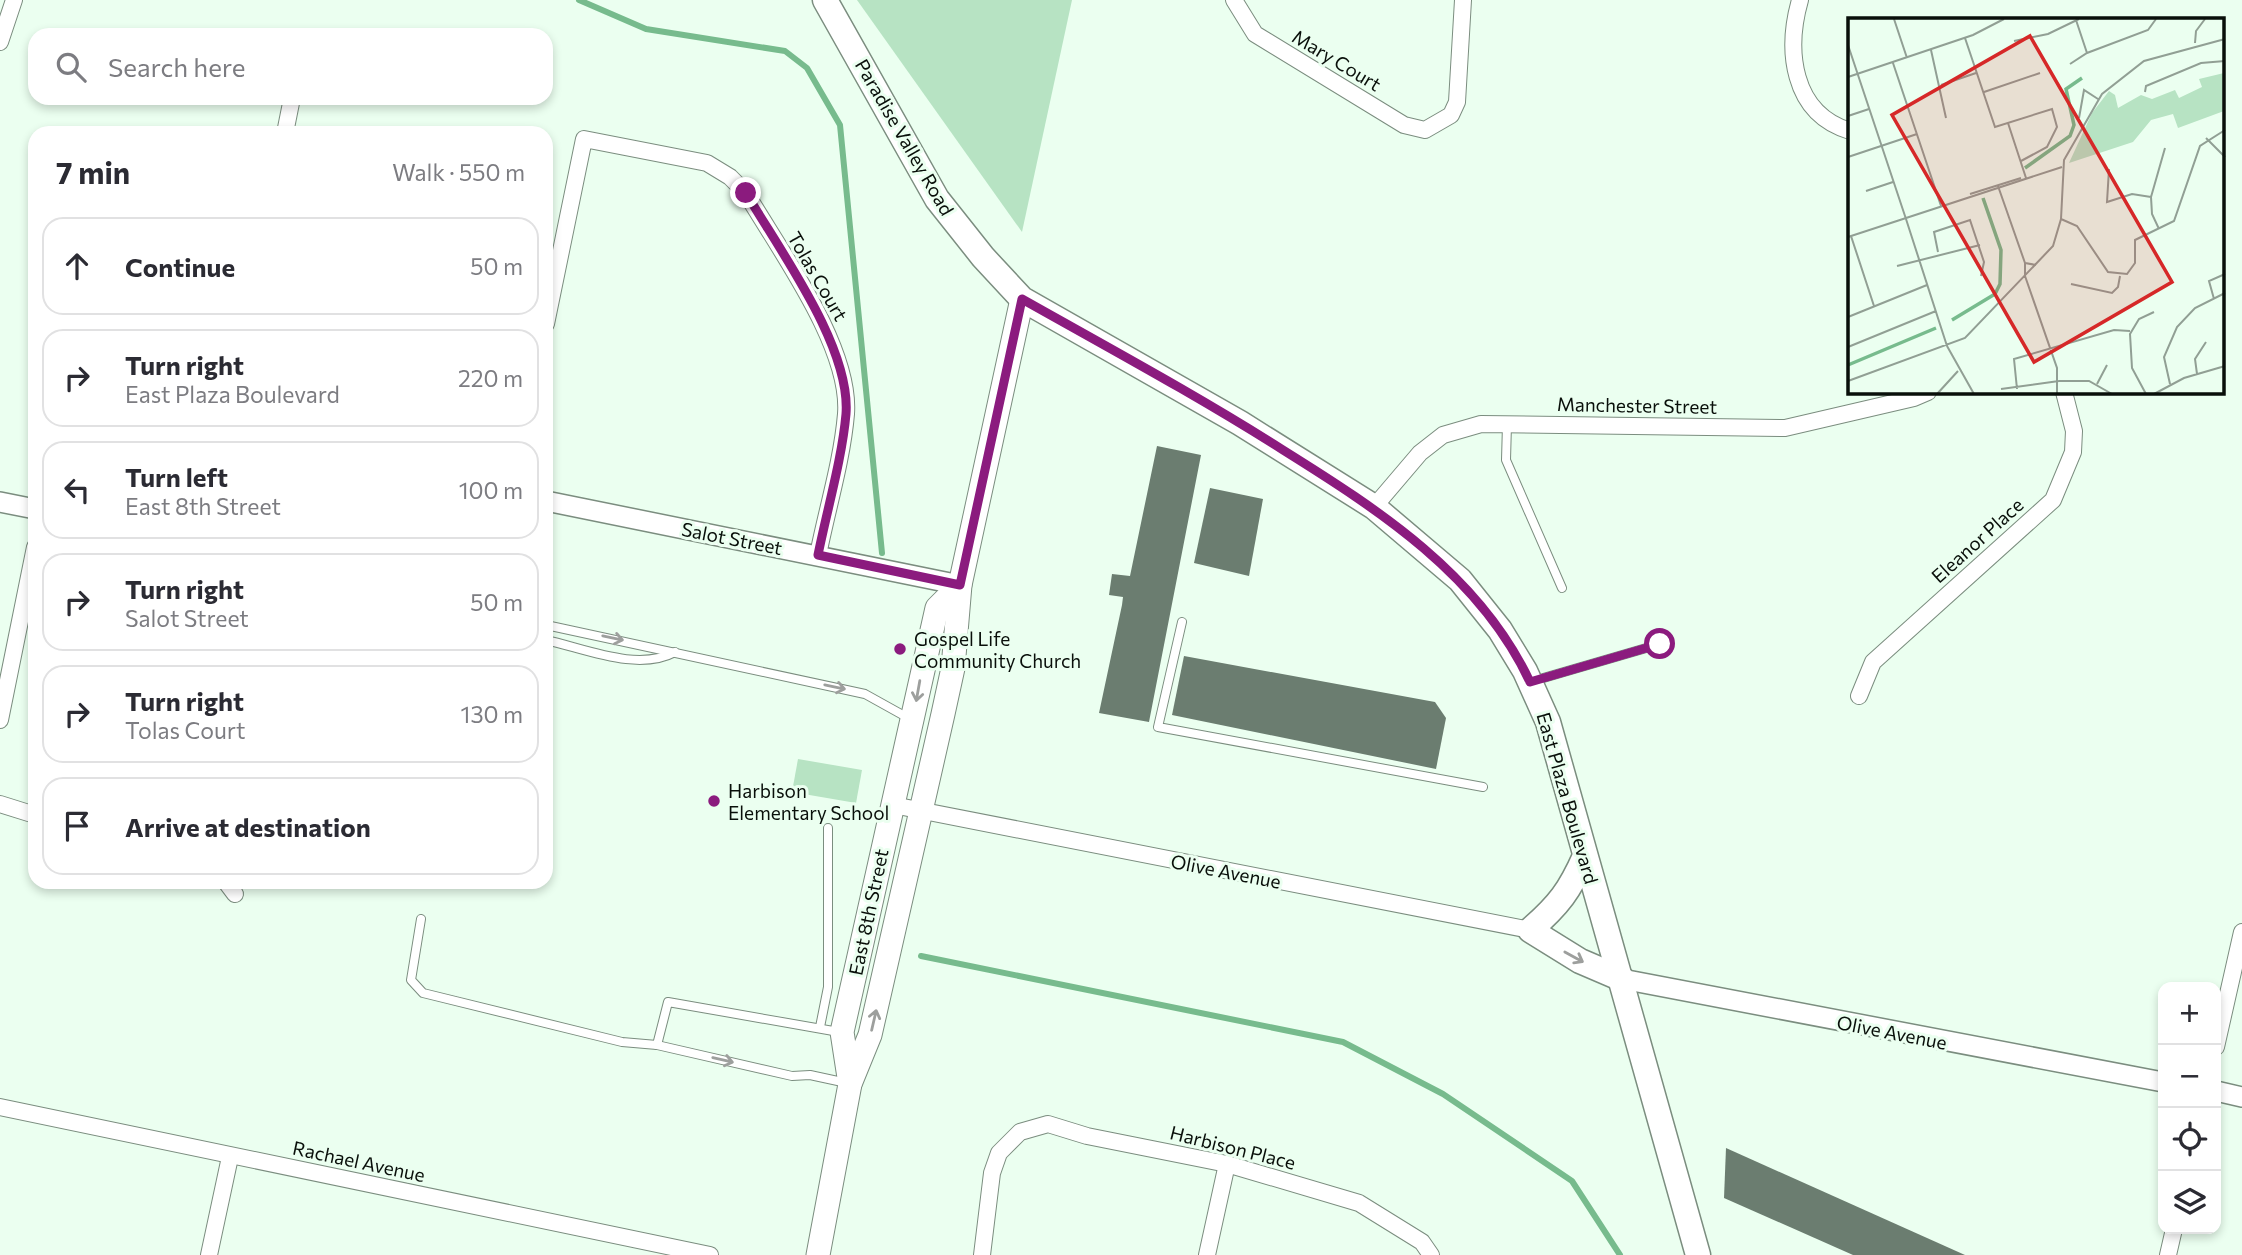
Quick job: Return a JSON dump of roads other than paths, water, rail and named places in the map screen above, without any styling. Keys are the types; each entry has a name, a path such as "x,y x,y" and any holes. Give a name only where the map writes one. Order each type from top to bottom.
{"main road":[{"name":"Paradise Valley Road","path":"825,0 937,199 983,257 1022,299"},
{"name":"East Plaza Boulevard","path":"1022,299 1235,419 1374,507 1461,580 1500,630 1530,682 1548,722 1698,1255"},
{"name":"East 8th Street","path":"818,1255 850,1084 870,1035 953,668 960,585 1022,299"},
{"name":"East 8th Street","path":"850,1084 831,1030 893,806 937,608 960,585"},
{"path":"1585,856 1569,891 1557,907 1530,930 1580,961 1622,979"}],"street":[{"path":"0,43 14,0"},
{"name":"Mary Court","path":"1234,0 1255,34 1404,125 1425,130 1451,115 1457,102 1463,0"},
{"path":"1800,0 1791,39 1797,77 1819,112 1848,130"},
{"path":"286,126 291,105"},
{"name":"Tolas Court","path":"553,290 584,139 707,163 730,177 746,193 823,323 841,369 846,413 818,555"},
{"name":"Manchester Street","path":"1374,507 1420,453 1443,435 1481,424 1785,428 1923,394"},
{"name":"Eleanor Place","path":"1859,696 1872,662 2053,500 2073,452 2074,431 2065,394"},
{"path":"0,502 28,508"},
{"name":"Salot Street","path":"553,502 960,585"},
{"path":"0,720 28,582"},
{"path":"0,804 28,813"},
{"name":"Olive Avenue","path":"893,806 1530,930"},
{"path":"2216,1045 2242,932"},
{"name":"Olive Avenue","path":"1622,979 2158,1081"},
{"path":"2221,1092 2242,1097"},
{"name":"Rachael Avenue","path":"0,1107 710,1255"},
{"name":"Harbison Place","path":"982,1255 992,1173 999,1153 1012,1138 1029,1128 1048,1124 1087,1136 1227,1164 1359,1203 1422,1242 1431,1255"},
{"path":"209,1255 230,1157"},
{"path":"1207,1255 1227,1164"},
{"path":"2168,1255 2173,1234"}],"lane":[{"path":"1507,424 1506,460 1562,588"},
{"path":"1182,622 1158,727 1483,787"},
{"path":"553,626 865,694 913,721"},
{"path":"553,642 634,660 659,661 676,651"},
{"path":"1530,682 1660,644"},
{"path":"657,1045 668,1002 831,1030 828,987 828,828"},
{"path":"421,919 411,980 423,993 622,1042 657,1045 792,1076 810,1075 850,1084"}],"waterway":[{"path":"579,0 646,29 785,51 807,68 840,125 882,553"},
{"path":"921,956 1343,1042 1443,1094 1572,1181 1620,1255"}],"place":[{"name":"Gospel Life Community Church","path":"900,649"},
{"name":"Harbison Elementary School","path":"714,801"}]}
